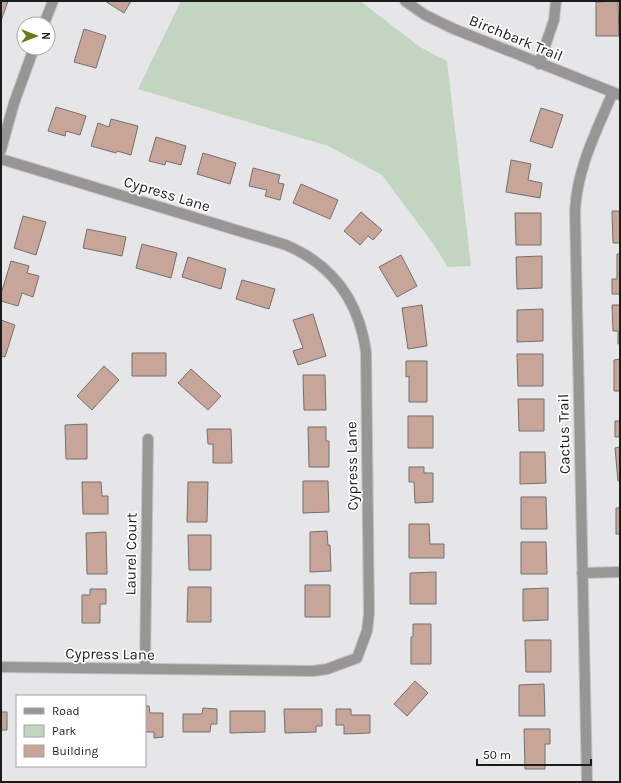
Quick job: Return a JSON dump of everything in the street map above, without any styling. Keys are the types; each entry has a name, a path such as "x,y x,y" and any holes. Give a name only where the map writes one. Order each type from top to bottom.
{"street":[{"path":"47,16 53,1"},
{"name":"Birchbark Trail","path":"405,1 438,22 539,64 616,93"},
{"path":"539,64 554,20 556,1"},
{"path":"1,150 14,103 31,56"},
{"name":"Cactus Trail","path":"587,782 576,195 584,163 616,93"},
{"name":"Cypress Lane","path":"1,159 286,245 300,251 330,273 344,290 353,304 364,334 366,352 369,614 367,631 357,658 327,669 313,671 1,667"},
{"name":"Laurel Court","path":"145,669 148,439"},
{"path":"582,573 620,572"}],"green space":[{"path":"181,1 360,1 420,47 447,61 471,266 448,267 432,242 382,175 328,146 138,89"}],"building":[{"path":"1,1 8,1 1,21"},
{"path":"105,1 131,1 124,13"},
{"path":"618,1 619,36 596,36 596,2"},
{"path":"84,29 106,36 96,68 74,62"},
{"path":"56,107 86,116 80,135 66,131 65,136 48,131"},
{"path":"541,108 563,115 552,148 530,141"},
{"path":"111,119 138,126 131,155 117,151 116,153 91,146 98,123 109,127"},
{"path":"156,137 186,146 181,165 166,161 165,165 149,161"},
{"path":"203,153 236,163 230,184 197,174"},
{"path":"511,160 531,164 528,180 542,183 540,198 506,192"},
{"path":"253,168 280,175 278,183 284,184 280,200 265,196 267,190 249,186"},
{"path":"301,184 338,200 330,219 293,203"},
{"path":"612,211 620,211 620,243 613,243"},
{"path":"361,212 382,230 373,240 368,236 360,245 344,231"},
{"path":"515,213 541,213 541,245 516,245"},
{"path":"23,216 46,222 36,255 14,248"},
{"path":"87,229 126,237 122,256 83,248"},
{"path":"142,244 177,253 171,278 136,268"},
{"path":"617,254 620,254 620,294 612,294 612,279 617,279"},
{"path":"401,255 417,286 397,297 379,267"},
{"path":"542,256 542,288 517,289 516,257"},
{"path":"188,257 226,269 221,289 182,277"},
{"path":"11,261 29,266 27,273 39,276 33,297 22,293 18,306 1,301 1,294"},
{"path":"242,280 275,289 269,309 236,299"},
{"path":"422,305 427,346 408,349 402,308"},
{"path":"612,305 620,305 620,344 618,344 618,331 613,331"},
{"path":"543,309 543,341 517,342 517,310"},
{"path":"313,314 326,356 298,365 293,351 303,348 293,320"},
{"path":"1,320 15,325 5,357 1,356"},
{"path":"132,353 166,353 166,376 132,376"},
{"path":"517,354 543,354 543,386 518,386"},
{"path":"620,359 620,391 614,391 614,360"},
{"path":"406,361 427,361 427,402 409,402 409,376 406,377"},
{"path":"104,366 119,380 92,410 77,396"},
{"path":"191,369 221,396 208,410 178,383"},
{"path":"303,375 325,375 326,410 304,410"},
{"path":"518,399 544,399 544,431 519,431"},
{"path":"408,416 433,416 433,448 408,448"},
{"path":"615,421 620,421 620,437 615,437"},
{"path":"87,424 87,459 66,459 65,425"},
{"path":"308,427 326,427 326,441 329,441 329,467 309,467"},
{"path":"207,429 231,429 232,463 213,463 213,444 208,444"},
{"path":"620,447 620,481 618,481 615,448"},
{"path":"520,452 545,452 546,483 520,484"},
{"path":"409,467 424,467 424,473 433,473 433,502 415,503 414,482 409,482"},
{"path":"303,481 328,481 329,512 303,513"},
{"path":"82,482 101,482 102,496 108,496 108,514 83,514"},
{"path":"188,482 208,482 207,522 187,522"},
{"path":"521,497 546,497 547,529 521,529"},
{"path":"616,508 620,508 620,534 616,534"},
{"path":"409,524 429,524 430,544 444,544 444,558 409,558"},
{"path":"327,531 328,545 330,545 331,571 310,572 310,532"},
{"path":"106,532 107,574 87,574 86,533"},
{"path":"188,535 211,535 211,570 189,570"},
{"path":"521,542 546,542 547,574 521,574"},
{"path":"436,572 436,604 410,604 410,573"},
{"path":"305,585 330,585 330,617 305,617"},
{"path":"188,587 211,587 211,622 187,622"},
{"path":"548,588 548,620 523,621 523,589"},
{"path":"90,589 106,589 106,604 100,604 100,623 82,623 82,595 90,595"},
{"path":"413,624 431,624 431,664 411,664 411,637 413,637"},
{"path":"525,640 551,640 551,672 526,672"},
{"path":"415,681 428,693 407,716 394,704"},
{"path":"544,684 545,716 519,716 519,685"},
{"path":"146,706 149,706 150,713 163,713 163,737 154,738 154,732 146,732"},
{"path":"203,708 217,709 217,724 211,724 210,732 183,732 183,714 202,714"},
{"path":"284,709 322,709 322,726 316,726 316,732 285,733"},
{"path":"336,709 351,709 351,715 370,715 370,733 344,734 344,725 336,725"},
{"path":"230,711 265,711 265,732 230,733"},
{"path":"1,712 7,712 7,730 1,730"},
{"path":"524,729 550,729 550,744 545,744 545,769 525,769"}]}
